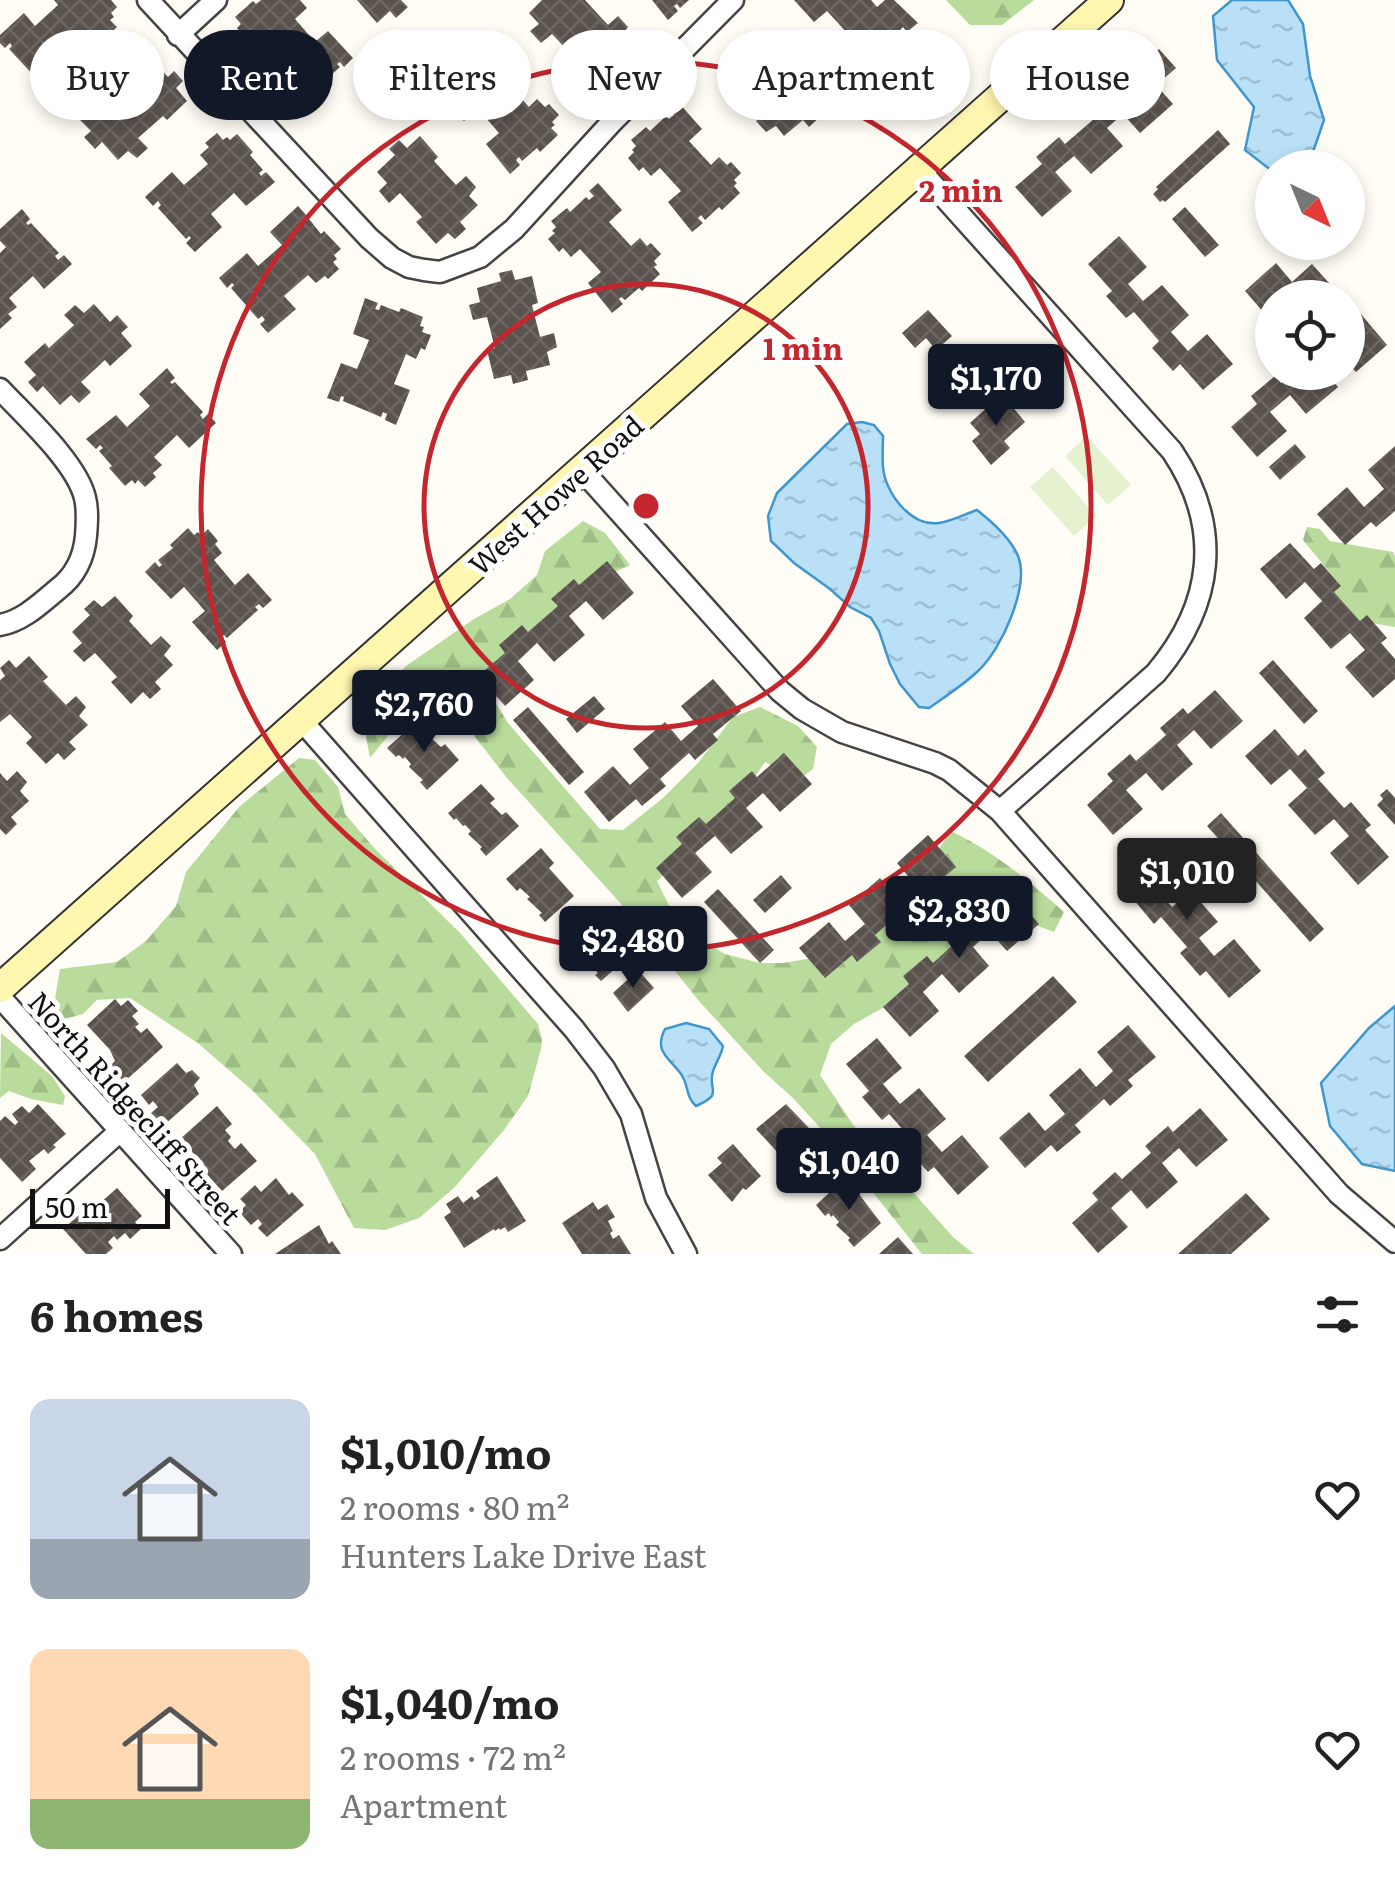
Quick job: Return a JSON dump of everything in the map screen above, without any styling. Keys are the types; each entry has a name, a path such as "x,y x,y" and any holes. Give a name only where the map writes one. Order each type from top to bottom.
{"main road":[{"name":"West Howe Road","path":"0,988 1109,0"}],"street":[{"path":"148,0 369,238 392,258 440,272 480,257 514,228 611,123 734,0"},
{"path":"178,35 216,0"},
{"path":"918,168 1172,451 1194,490 1204,538 1206,556 1200,593 1190,624 1175,650 1156,673 1000,812"},
{"path":"0,389 71,466 84,494 87,518 85,550 71,579 30,612 0,625"},
{"path":"582,470 780,691 842,732 949,770 1000,812 1340,1194 1395,1242"},
{"path":"302,720 574,1028 604,1068 631,1114 656,1198 686,1254"},
{"name":"North Ridgecliff Street","path":"0,997 231,1254"},
{"path":"0,1239 120,1131"}],"green space":[{"path":"946,0 1034,0 1002,25 970,25"},
{"path":"1087,436 1131,485 1108,505 1065,456"},
{"path":"1053,467 1096,516 1074,536 1030,487"},
{"path":"583,521 605,533 630,565 598,580 479,676 508,723 600,829 623,830 663,798 698,763 733,717 760,707 798,726 817,747 813,769 798,780 765,762 730,813 657,881 679,926 725,954 760,963 836,954 926,868 951,831 1010,867 1064,912 1054,932 986,904 948,960 906,995 854,1024 831,1044 820,1075 854,1126 953,1237 974,1254 922,1254 854,1165 698,1000 631,915 507,778 451,706 416,701 370,758 364,725 376,697 406,666 510,599 537,575 545,551"},
{"path":"1307,527 1320,529 1330,541 1393,552 1395,627 1360,621 1334,592 1341,586 1303,540"},
{"path":"299,758 315,760 338,787 345,814 461,934 538,1024 542,1040 528,1096 504,1130 454,1188 419,1218 385,1230 354,1228 315,1154 253,1091 199,1044 130,998 97,1000 83,1014 65,1019 54,1004 60,969 117,962 146,941 176,906 186,872 239,807"},
{"path":"1,1033 52,1076 65,1096 63,1105 9,1091 0,1098"}],"water":[{"path":"1232,0 1288,0 1303,24 1310,76 1324,120 1314,150 1255,150 1255,158 1245,150 1254,107 1217,60 1213,16"},
{"path":"847,424 874,425 883,436 885,477 894,497 910,514 919,520 939,523 977,510 1006,537 1018,556 1021,569 1017,600 996,648 974,675 929,708 919,707 900,684 871,618 850,607 771,541 768,516 777,493"},
{"path":"1395,1006 1395,1171 1362,1164 1330,1126 1321,1083 1369,1028"},
{"path":"686,1023 709,1029 723,1046 713,1071 713,1094 696,1106 661,1043 665,1029"}],"building":[{"path":"54,0 111,0 117,7 110,20 117,27 30,30 30,72 9,49 10,43 5,48 0,43 0,35 24,13 35,26 58,5"},
{"path":"261,0 300,0 307,8 295,19 305,30 238,30 241,24 235,17 253,1 256,4"},
{"path":"357,0 401,0 408,7 396,18 390,11 377,23"},
{"path":"542,0 585,0 608,25 618,16 628,27 551,30 541,43 531,32 539,24 529,13"},
{"path":"652,0 689,0 680,8 674,6 678,11 668,20"},
{"path":"794,0 871,0 877,7 885,0 894,0 918,23 909,30 844,30 827,11 814,22"},
{"path":"333,36 353,58 344,67 340,62 337,64 340,67 333,73"},
{"path":"1165,56 1176,68 1165,77"},
{"path":"174,71 183,81 176,88 184,104 167,120 164,73 168,77"},
{"path":"1165,95 1173,104 1165,111"},
{"path":"537,99 545,107 551,106 555,125 551,128 558,135 540,152 537,148 522,161 519,157 516,160 520,165 510,174 486,144 499,133 488,120 531,120 531,105"},
{"path":"80,120 158,120 138,138 148,148 137,158 128,151 118,160 102,142 95,149 84,137 91,131"},
{"path":"662,120 694,120 702,129 689,141 711,165 719,157 727,165 731,162 741,173 734,180 740,193 705,220 701,215 698,218 703,223 692,232 668,202 681,191 660,168 651,176 643,167 639,171 628,158 636,146 631,140 646,127 650,131"},
{"path":"803,120 784,136 776,126 766,132 756,121"},
{"path":"1093,120 1116,120 1107,128 1123,146 1091,174 1074,156 1055,172 1072,191 1042,217 1015,187 1042,164 1036,157 1059,137 1065,144"},
{"path":"1128,120 1155,120 1140,133"},
{"path":"1218,130 1230,144 1165,202 1160,202 1153,194 1156,187"},
{"path":"217,133 223,140 237,134 253,152 250,155 263,170 261,176 266,172 275,182 246,206 234,193 211,214 222,227 195,252 186,243 191,238 186,239 158,208 158,201 153,206 145,197 172,172 184,185 208,164 200,155 209,147 205,143"},
{"path":"420,136 438,157 434,161 456,185 466,176 476,187 469,196 478,205 460,222 466,229 455,239 448,233 436,244 416,222 422,217 400,193 389,203 379,191 387,183 377,172 395,155 389,149 399,140 407,148"},
{"path":"598,183 622,210 609,222 631,246 640,238 661,254 654,261 660,274 642,291 639,288 625,300 621,297 623,304 612,313 588,283 601,272 580,249 571,257 563,248 559,252 548,239 556,227 551,221 567,208 570,212 586,197 589,200 594,196 589,191"},
{"path":"298,206 307,216 302,220 304,223 309,219 341,249 333,262 339,269 316,283 308,275 284,296 296,309 268,333 260,324 265,320 262,316 258,319 231,288 234,285 227,288 219,278 247,253 258,266 282,245 270,232"},
{"path":"1185,207 1219,245 1205,257 1172,219"},
{"path":"22,209 30,219 26,223 31,223 59,253 55,256 58,260 64,255 72,264 44,289 33,276 9,298 17,307 0,329 0,253 6,247 0,241 0,229"},
{"path":"1119,236 1147,267 1128,284 1143,301 1162,285 1189,315 1171,332 1188,351 1207,334 1233,364 1203,390 1180,364 1173,371 1152,348 1159,341 1134,312 1126,318 1106,296 1112,291 1088,264"},
{"path":"1276,263 1290,280 1257,280"},
{"path":"1312,264 1326,280 1294,280"},
{"path":"512,270 515,280 532,276 538,303 532,305 540,337 554,333 557,347 547,352 550,365 526,371 528,380 513,384 511,375 494,379 487,350 495,348 487,317 473,320 469,305 480,302 477,288 501,281 499,273"},
{"path":"1255,282 1255,302 1245,291"},
{"path":"365,298 378,303 375,309 379,310 381,305 399,312 401,308 423,317 422,332 431,335 416,359 406,354 394,384 410,390 396,425 385,420 387,414 383,412 381,417 343,401 341,396 339,402 327,398 341,363 357,369 369,340 353,334"},
{"path":"94,304 110,322 117,315 128,327 121,333 132,346 110,366 105,360 81,382 91,392 79,403 71,395 60,405 43,386 37,392 28,382 36,375 24,362 45,343 49,348 74,325 64,315 75,305 84,313"},
{"path":"928,310 952,336 936,350 926,338 915,348 902,333"},
{"path":"1365,319 1387,345 1365,364"},
{"path":"167,368 175,378 170,382 175,382 203,412 203,419 208,414 216,423 189,448 177,435 154,457 162,465 153,473 156,477 145,487 138,480 125,486 99,451 103,448 100,445 96,449 86,439 116,415 127,427 150,406 139,394"},
{"path":"1258,390 1334,390 1306,414 1290,395 1270,412 1287,431 1257,457 1231,427 1257,404 1251,396"},
{"path":"1002,394 1025,422 1004,441 1010,448 991,465 972,441 980,434 970,423"},
{"path":"1295,444 1306,457 1280,480 1269,467"},
{"path":"1395,446 1395,511 1376,527 1371,522 1345,545 1317,514 1347,487 1364,507 1384,489 1368,470"},
{"path":"188,528 201,536 208,529 218,541 215,544 222,553 214,560 235,585 248,573 272,600 263,608 259,604 255,607 258,610 227,638 224,635 226,642 217,650 192,622 205,611 184,587 171,599 145,572 155,562 159,567 162,565 158,560"},
{"path":"1290,543 1314,569 1321,563 1341,586 1334,592 1360,621 1367,615 1387,638 1381,643 1395,659 1395,679 1373,698 1345,667 1365,650 1350,633 1331,649 1304,618 1322,601 1305,582 1286,599 1260,569"},
{"path":"607,561 634,593 603,620 586,601 569,616 585,635 554,662 537,643 518,661 534,680 505,706 478,676 505,653 499,645 522,625 528,632 558,606 551,599 574,579 579,585"},
{"path":"115,596 133,616 129,621 151,645 161,636 171,646 164,655 173,665 155,682 161,689 150,699 143,692 131,704 111,682 117,677 95,653 84,662 73,651 82,643 72,632 90,615 84,609 94,600 102,607"},
{"path":"29,656 48,677 43,681 66,705 76,696 86,707 79,716 88,725 69,742 76,749 64,760 58,753 46,764 26,743 32,737 10,714 0,722 0,680 5,676 0,668 9,660 16,668"},
{"path":"1273,660 1318,711 1304,724 1259,673"},
{"path":"713,679 741,711 713,734 718,740 695,760 689,753 660,779 666,786 642,806 636,799 609,822 584,792 613,766 630,785 649,768 633,749 665,722 681,741 698,726 681,706"},
{"path":"1215,690 1243,721 1211,749 1194,730 1177,745 1193,764 1162,791 1146,773 1126,790 1143,809 1113,835 1087,805 1113,781 1107,774 1130,754 1136,761 1166,735 1160,728 1183,708 1188,714"},
{"path":"594,696 605,709 577,733 566,719"},
{"path":"528,707 584,772 569,785 513,720"},
{"path":"415,723 441,747 445,744 459,760 427,790 405,757 396,757 387,748"},
{"path":"1275,729 1298,756 1305,749 1325,773 1318,779 1344,808 1351,802 1371,825 1365,830 1389,857 1358,885 1330,853 1349,836 1334,819 1315,835 1288,805 1307,788 1290,769 1271,785 1245,756"},
{"path":"784,753 812,784 780,812 763,793 746,808 763,827 731,854 715,836 695,853 712,872 682,898 656,868 682,844 676,837 699,817 706,824 735,798 729,791 752,771 757,777"},
{"path":"17,771 27,782 20,791 29,801 11,817 17,824 6,835 0,829 0,773 7,781"},
{"path":"481,784 495,799 490,803 519,826 486,856 468,834 471,831 448,813"},
{"path":"1387,789 1395,798 1395,825 1377,805"},
{"path":"1221,813 1324,929 1310,942 1207,826"},
{"path":"928,835 956,867 928,890 933,896 910,916 904,909 875,935 881,942 857,962 852,955 825,978 799,948 829,922 845,941 865,924 849,905 880,878 896,897 913,882 897,863"},
{"path":"1148,841 1174,871 1155,888 1172,907 1191,891 1218,922 1199,938 1214,956 1234,939 1261,971 1229,998 1206,971 1200,976 1180,953 1187,947 1161,917 1154,924 1134,900 1141,894 1118,868"},
{"path":"541,848 554,863 549,868 574,896 545,922 539,915 542,913 527,899 530,897 506,879"},
{"path":"781,875 792,888 765,913 753,900"},
{"path":"718,889 774,950 760,963 704,902"},
{"path":"1011,892 1039,924 1007,951 990,932 973,947 989,966 959,993 942,974 923,992 939,1011 910,1037 883,1007 909,984 903,976 927,956 933,963 962,937 956,930 979,910 984,916"},
{"path":"596,909 617,941 621,938 634,952 601,981 580,950 563,939"},
{"path":"638,970 654,988 628,1012 613,993"},
{"path":"1053,976 1077,1002 988,1082 964,1056"},
{"path":"115,999 121,1006 128,1000 138,1011 132,1016 139,1024 135,1027 141,1033 147,1028 163,1047 124,1082 110,1066 115,1061 110,1050 87,1025"},
{"path":"1128,1025 1156,1057 1128,1080 1133,1086 1110,1106 1104,1099 1075,1125 1081,1132 1057,1152 1051,1145 1025,1168 999,1138 1029,1112 1045,1131 1065,1114 1049,1095 1080,1068 1096,1087 1113,1071 1097,1052"},
{"path":"877,1038 902,1068 883,1084 900,1104 919,1088 946,1119 927,1135 942,1152 962,1135 989,1167 958,1195 934,1167 928,1172 908,1149 915,1143 889,1114 882,1120 862,1097 869,1091 846,1064"},
{"path":"177,1063 186,1073 192,1070 200,1078 194,1085 199,1094 163,1126 151,1113 158,1107 153,1101 149,1105 141,1095"},
{"path":"38,1104 66,1134 48,1154 44,1149 29,1161 36,1169 22,1182 0,1158 0,1121 5,1116 15,1125 18,1122 12,1114 22,1106 29,1113"},
{"path":"786,1104 809,1128 785,1146 788,1149 781,1156 756,1129"},
{"path":"217,1106 232,1124 225,1130 231,1137 228,1141 235,1149 241,1143 257,1161 222,1191 180,1139"},
{"path":"1200,1108 1228,1140 1196,1167 1179,1148 1162,1163 1178,1182 1147,1209 1131,1190 1111,1208 1128,1227 1098,1253 1072,1223 1098,1200 1092,1193 1115,1172 1122,1179 1151,1153 1145,1146 1168,1126 1173,1132"},
{"path":"733,1144 761,1176 746,1190 743,1188 732,1202 708,1175 722,1163 717,1158"},
{"path":"497,1176 526,1221 508,1232 505,1227 494,1229 464,1248 444,1217 451,1212 446,1204 458,1196 463,1203 472,1196 474,1200 480,1196 476,1191"},
{"path":"276,1178 289,1195 292,1192 304,1205 267,1237 258,1228 262,1224 258,1219 251,1225 239,1212 246,1205 240,1199 255,1185 261,1192"},
{"path":"843,1180 881,1223 854,1247 833,1215 825,1216 816,1205"},
{"path":"117,1188 142,1216 135,1222 141,1229 130,1239 125,1233 117,1240 114,1236 108,1242 113,1248 106,1254 86,1254 63,1229"},
{"path":"1246,1193 1270,1219 1231,1254 1178,1254"},
{"path":"593,1202 598,1210 607,1204 615,1217 608,1221 613,1231 610,1233 613,1239 619,1235 631,1254 582,1254 562,1223"},
{"path":"319,1225 329,1244 332,1241 341,1254 275,1254"},
{"path":"898,1237 913,1254 879,1254"}]}
